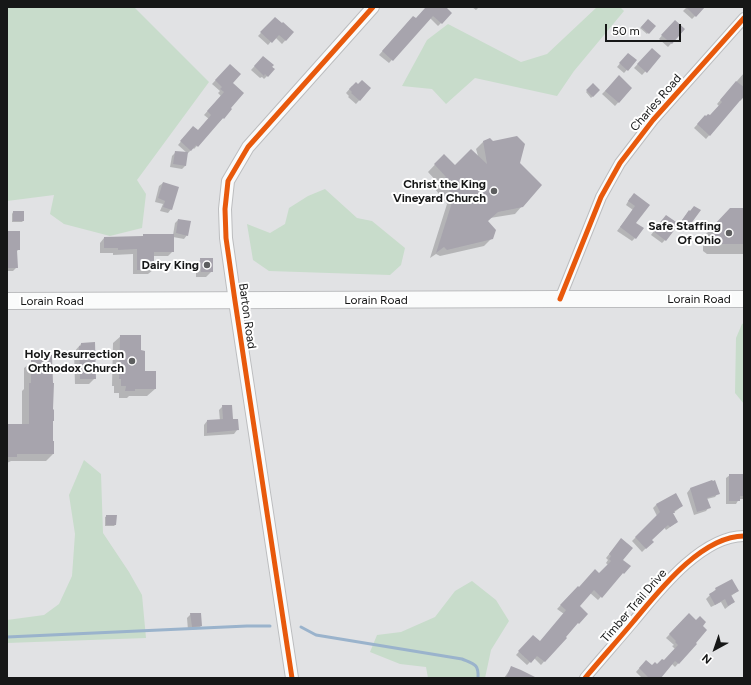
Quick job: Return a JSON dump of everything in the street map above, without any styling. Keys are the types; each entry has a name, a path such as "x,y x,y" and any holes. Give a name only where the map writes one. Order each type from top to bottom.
{"main road":[{"name":"Lorain Road","path":"7,301 744,299"}],"street":[{"name":"Barton Road","path":"292,678 226,238 228,181 248,147 373,7"},
{"name":"Charles Road","path":"560,299 601,197 620,163 653,120 744,18"},
{"name":"Timber Trail Drive","path":"585,678 671,577 702,551 719,542 738,536 744,536"}],"green space":[{"path":"7,7 134,7 209,82 137,180 146,194 142,228 110,236 64,224 50,214 54,195 7,201"},
{"path":"597,7 620,7 624,11 574,71 557,96 475,78 446,104 432,89 402,86 427,40 448,24 521,62 547,54"},
{"path":"325,189 357,218 372,221 405,248 401,265 390,275 269,271 253,260 247,224 270,233 285,224 289,208 308,196"},
{"path":"744,323 744,404 735,393 736,338 742,324"},
{"path":"84,460 101,474 103,533 129,572 142,595 146,638 7,643 7,620 44,615 59,604 72,576 75,534 69,495"},
{"path":"472,581 496,600 509,621 491,650 485,678 428,678 426,667 400,664 370,652 377,635 401,632 435,617 455,591"}],"building":[{"path":"425,7 446,7 452,13 442,24 433,16 393,61 382,51 413,16 416,18"},
{"path":"686,7 705,7 696,17"},
{"path":"275,17 294,32 286,41 279,35 272,43 260,32"},
{"path":"648,19 656,26 649,34 641,27"},
{"path":"675,20 685,29 672,44 661,35"},
{"path":"652,48 661,56 647,73 637,64"},
{"path":"628,53 637,60 628,71 619,63"},
{"path":"263,56 274,65 272,67 275,69 268,77 265,74 264,76 254,66"},
{"path":"230,64 241,74 233,83 244,93 224,119 223,118 198,147 196,145 191,151 180,141 193,126 198,130 211,115 207,111 224,92 220,89 222,87 215,80"},
{"path":"619,75 632,88 619,103 605,91"},
{"path":"362,80 371,88 360,101 351,93 352,92 349,89 356,82 358,84"},
{"path":"736,81 744,87 744,96 710,136 697,124 705,115 710,115 722,102 720,100"},
{"path":"593,83 600,90 593,97 586,90"},
{"name":"Christ the King Vineyard Church","path":"517,136 525,144 520,163 542,185 523,207 498,212 488,221 496,230 493,239 447,250 444,247 436,253 454,196 441,181 446,177 434,164 444,154 455,165 471,149 487,164 483,141 490,138 493,141"},
{"path":"175,151 188,152 186,166 173,164"},
{"path":"163,182 179,187 172,210 163,207 165,201 158,198"},
{"path":"634,193 650,205 636,223 644,228 636,239 620,227 635,206 628,201"},
{"path":"694,206 701,210 690,225 682,220"},
{"name":"Safe Staffing Of Ohio","path":"730,208 744,208 744,244 718,244 714,240 713,226"},
{"path":"13,211 24,211 24,221 13,221"},
{"path":"666,215 679,224 666,241 653,231"},
{"path":"178,219 191,221 188,236 176,233"},
{"path":"7,231 20,231 20,250 17,250 18,268 8,268"},
{"path":"143,234 174,234 174,252 154,252 154,270 137,270 137,249 118,250 118,248 104,248 104,237 143,236"},
{"name":"Dairy King","path":"200,258 213,258 213,272 201,272"},
{"name":"Holy Resurrection Orthodox Church","path":"120,335 141,335 141,350 145,351 145,371 156,371 156,389 135,389 135,391 125,391 126,386 121,386 121,379 119,379"},
{"path":"95,342 96,379 80,379 79,346 81,346 81,343"},
{"path":"39,355 52,355 54,383 54,454 17,454 17,457 7,457 7,424 29,424 29,383 31,383 31,360 39,360"},
{"path":"222,405 232,405 233,419 238,419 239,430 207,433 207,420 223,419"},
{"path":"729,474 744,474 744,496 740,496 740,501 729,501"},
{"path":"715,480 720,494 707,498 711,508 697,512 690,488"},
{"path":"676,493 683,506 673,513 678,522 670,527 668,525 652,540 654,542 646,549 635,537 660,512 656,504"},
{"path":"106,515 117,515 116,525 106,525"},
{"path":"621,538 633,548 623,560 631,566 624,574 623,573 602,598 594,590 580,606 588,614 579,624 578,623 566,637 567,638 545,662 537,656 531,663 518,651 533,635 540,641 566,610 560,605 595,569 599,573 611,561 609,559 611,556 609,554"},
{"path":"732,579 739,591 731,595 735,602 728,606 725,599 715,605 709,594 716,590 715,588"},
{"path":"190,613 201,613 202,626 192,627"},
{"path":"689,613 696,620 700,616 706,622 703,626 707,630 679,664 675,661 661,678 649,678 639,668 646,660 652,665 655,662 657,664 662,659 664,660 678,645 669,634"},
{"path":"511,666 521,670 537,678 506,678"}],"waterway":[{"path":"7,637 270,626"},
{"path":"301,627 316,635 462,659 477,667 478,678"}],"cycle path":[{"path":"292,678 226,238 225,209 228,181 248,147 373,7"},
{"path":"560,299 601,197 620,163 653,120 744,18"},
{"path":"585,678 655,596 682,568 712,545 728,538 744,536"}],"place":[{"name":"Christ the King Vineyard Church","path":"494,191"},
{"name":"Safe Staffing Of Ohio","path":"729,233"},
{"name":"Dairy King","path":"207,265"},
{"name":"Holy Resurrection Orthodox Church","path":"132,361"}]}
